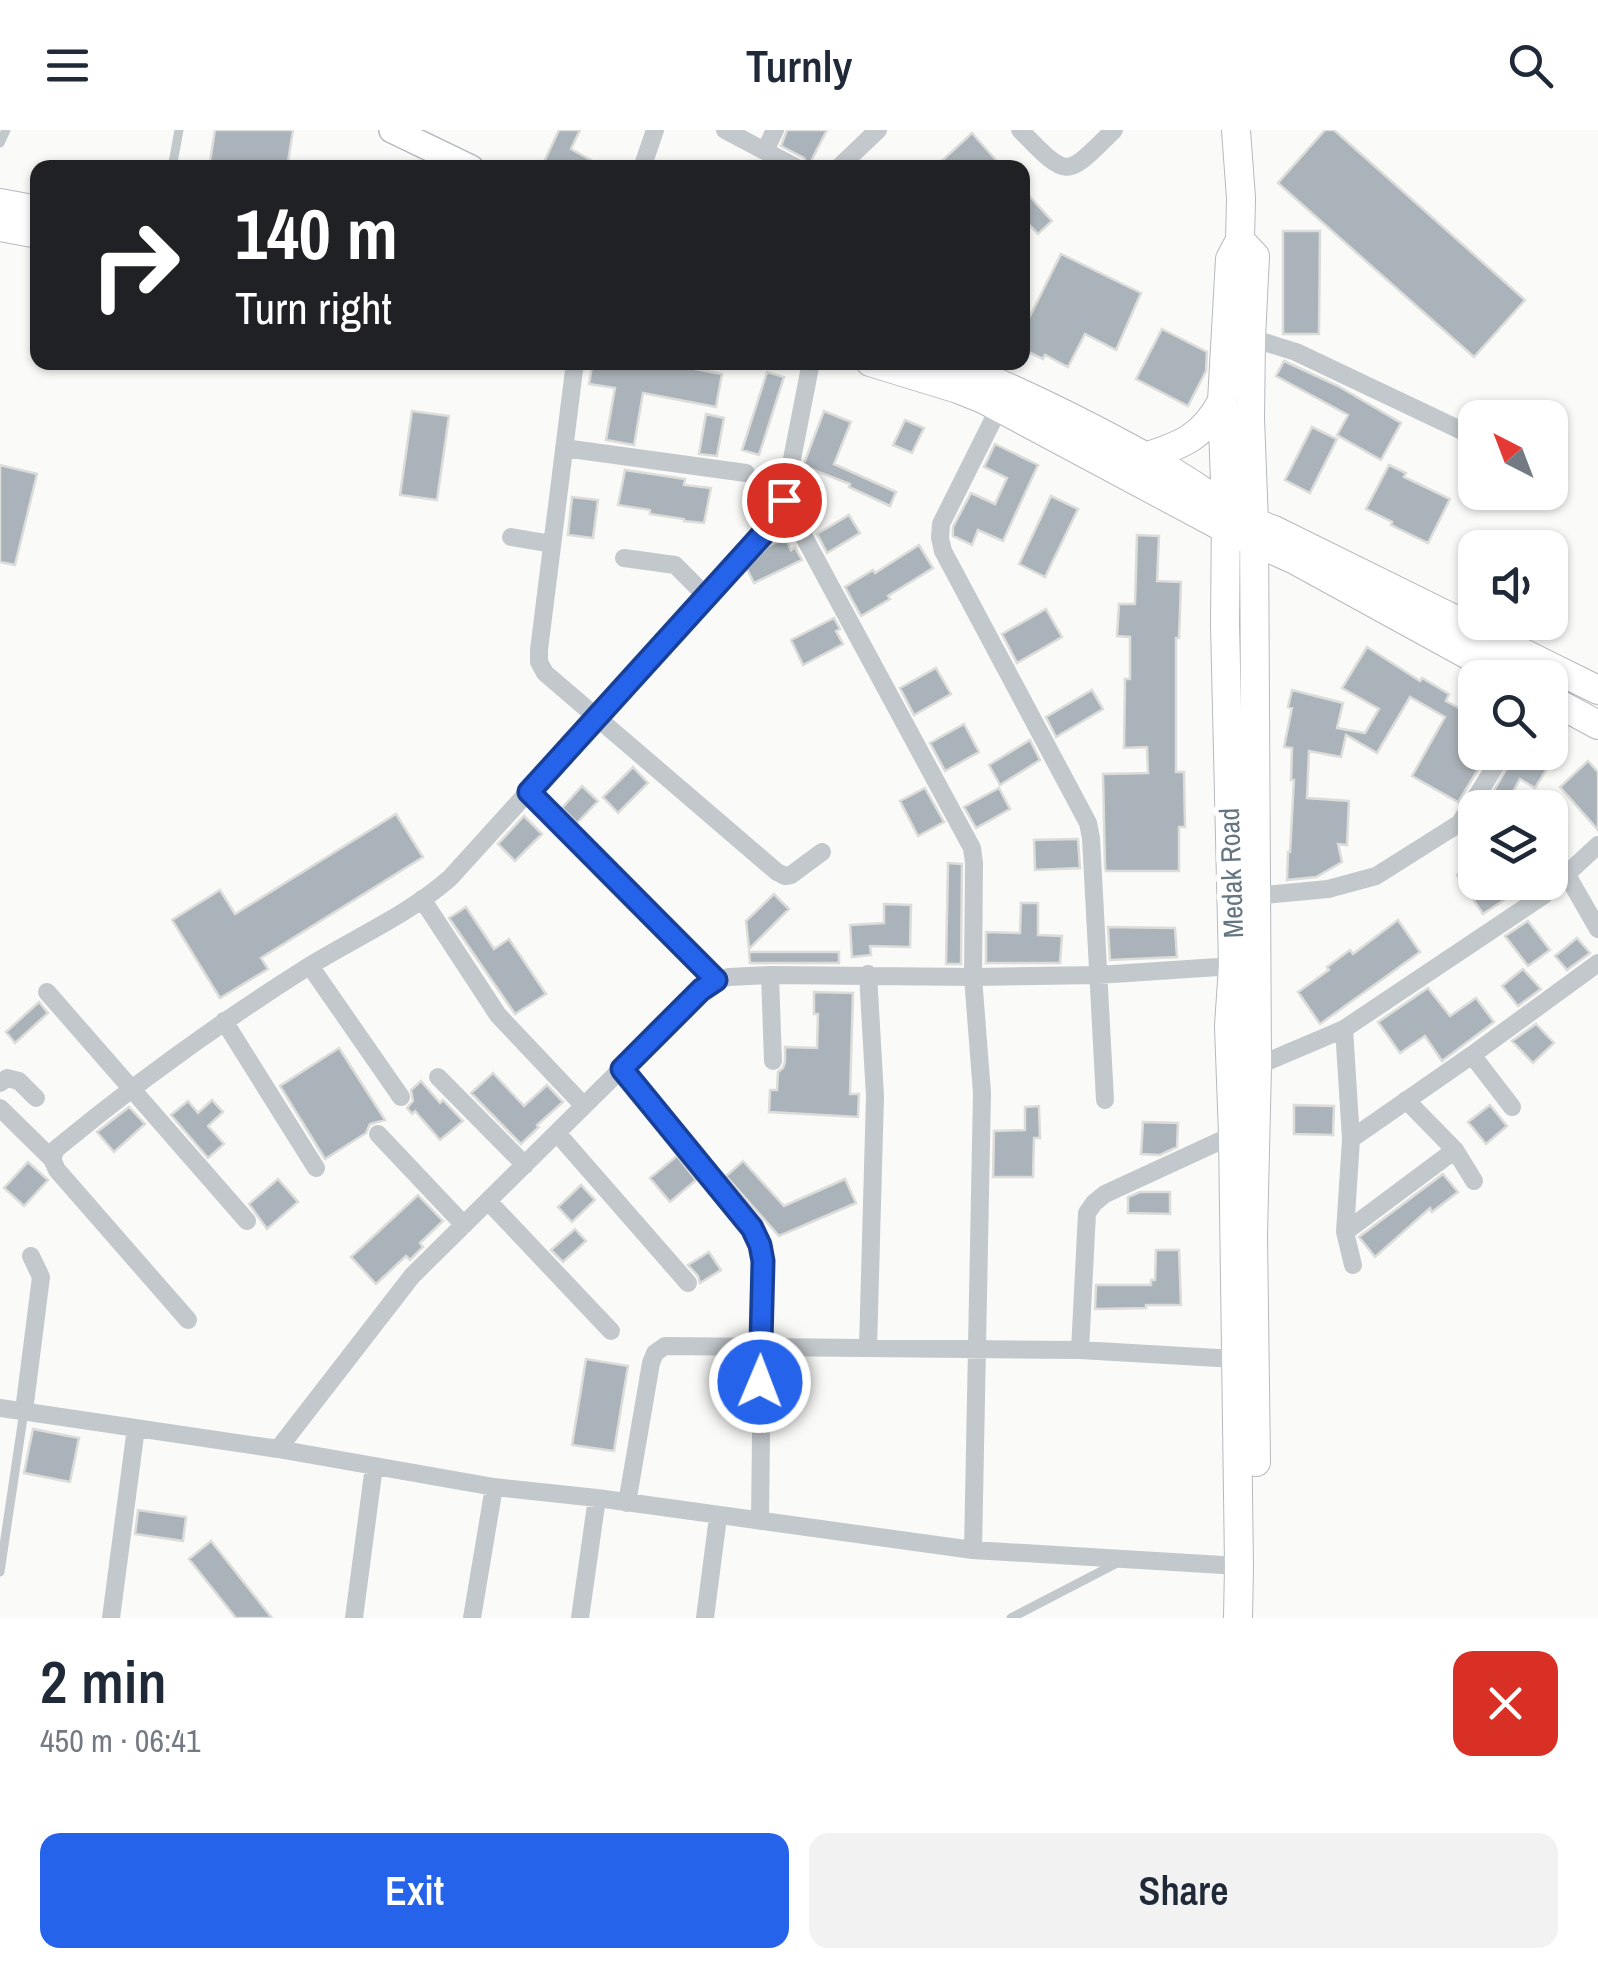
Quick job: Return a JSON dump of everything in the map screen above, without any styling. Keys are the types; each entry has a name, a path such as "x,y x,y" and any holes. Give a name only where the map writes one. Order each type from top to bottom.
{"main road":[{"name":"Medak Road","path":"1236,130 1240,240 1230,259 1222,401 1234,966 1230,1026 1244,1104 1233,1135 1238,1618"},
{"path":"0,203 30,209"},
{"path":"0,228 30,233"},
{"path":"1240,240 1255,256 1250,418 1257,1066 1244,1104 1253,1236 1257,1618"},
{"path":"896,370 958,389 1254,532 1295,560 1477,660"},
{"path":"968,370 1011,387 1144,456 1226,519"},
{"path":"1144,456 1189,440 1207,427 1222,401"},
{"path":"1254,532 1274,530 1598,690"},
{"path":"1568,710 1598,726"}],"street":[{"path":"392,130 454,160"},
{"path":"645,160 655,130"},
{"path":"725,130 782,160"},
{"path":"766,151 775,130"},
{"path":"846,160 878,130"},
{"path":"1020,130 1062,168 1084,159 1114,130"},
{"path":"1251,338 1296,352 1458,430"},
{"path":"574,370 539,650 545,673 777,872 791,875 822,852"},
{"path":"52,1159 56,1149 132,1088 224,1021 450,878 762,535 784,500 809,370"},
{"path":"999,408 941,524 940,538 1088,822 1105,1100"},
{"path":"564,448 746,473"},
{"path":"784,500 972,848 973,977 982,1093 974,1550"},
{"path":"512,537 552,544"},
{"path":"624,558 675,565 706,596"},
{"path":"1256,896 1328,890 1376,876 1460,822 1493,770"},
{"path":"529,792 716,980"},
{"path":"1568,875 1598,845"},
{"path":"1568,878 1598,930"},
{"path":"422,899 498,1015 584,1106"},
{"path":"1257,1066 1344,1028 1536,900"},
{"path":"1351,1139 1598,963"},
{"path":"310,966 401,1097"},
{"path":"278,1450 400,1290 701,990 716,980 770,975 1098,975 1234,966"},
{"path":"868,974 876,1096 868,1348"},
{"path":"770,975 773,1061"},
{"path":"47,992 247,1222"},
{"path":"224,1021 316,1168"},
{"path":"1344,1028 1351,1139 1345,1232 1353,1265"},
{"path":"1472,1056 1512,1108"},
{"path":"622,1069 752,1228 760,1245 760,1521"},
{"path":"438,1077 525,1165"},
{"path":"0,1083 7,1078 19,1082 36,1098"},
{"path":"1406,1100 1455,1150 1474,1181"},
{"path":"0,1108 52,1159 57,1170 188,1320"},
{"path":"378,1134 464,1224"},
{"path":"556,1134 688,1283"},
{"path":"1080,1350 1087,1213 1094,1202 1233,1135"},
{"path":"1345,1232 1455,1150"},
{"path":"488,1201 611,1330"},
{"path":"24,1411 41,1277 31,1256"},
{"path":"627,1503 651,1363 666,1346 1080,1350 1234,1359"},
{"path":"0,1408 494,1487 974,1550 1239,1566"},
{"path":"111,1618 136,1428"},
{"path":"354,1618 374,1466"},
{"path":"472,1618 494,1487"},
{"path":"580,1618 597,1498"},
{"path":"705,1618 718,1517"}],"lane":[{"path":"0,143 6,130"},
{"path":"173,160 179,130"},
{"path":"0,1572 24,1411"},
{"path":"1011,1618 1123,1560"}],"building":[{"path":"215,130 293,130 288,160 210,160"},
{"path":"559,130 580,130 571,149 591,160 545,160"},
{"path":"787,130 827,130 812,160 781,146"},
{"path":"1325,130 1334,130 1525,300 1474,357 1278,183"},
{"path":"972,133 996,160 943,160"},
{"path":"1030,197 1052,221 1038,234 1030,226"},
{"path":"1283,231 1320,231 1319,334 1283,334"},
{"path":"1061,254 1141,293 1116,350 1085,334 1068,367 1045,355 1043,359 1030,353 1030,316"},
{"path":"1162,329 1207,352 1206,371 1188,406 1136,379"},
{"path":"1284,361 1338,386 1401,423 1381,460 1337,435 1348,415 1276,376"},
{"path":"592,370 701,370 722,374 716,407 643,393 634,445 606,440 615,388 589,384"},
{"path":"767,372 784,377 759,455 742,450"},
{"path":"412,411 449,416 437,500 400,495"},
{"path":"824,411 851,422 834,464 896,492 890,506 849,487 850,484 803,466"},
{"path":"706,414 724,418 717,456 699,454"},
{"path":"905,420 924,428 912,453 893,445"},
{"path":"1312,427 1337,439 1310,493 1285,480"},
{"path":"995,444 1038,465 1003,541 978,530 972,545 953,536 953,527 971,493 995,504 1007,478 984,467"},
{"path":"0,465 37,474 15,565 0,562"},
{"path":"1389,465 1406,473 1404,477 1450,499 1428,543 1366,509"},
{"path":"625,470 685,479 684,485 711,488 704,523 618,505"},
{"path":"1051,496 1078,509 1045,577 1019,564"},
{"path":"572,497 598,500 593,538 568,535"},
{"path":"849,515 860,533 827,553 817,534"},
{"path":"1137,535 1159,536 1157,581 1181,582 1176,638 1176,772 1184,772 1185,827 1179,827 1179,871 1105,868 1103,774 1148,773 1147,747 1124,748 1130,637 1117,636 1119,604 1135,604"},
{"path":"785,538 802,560 754,583 747,569 767,547"},
{"path":"919,545 933,568 861,616 845,587"},
{"path":"1046,609 1062,637 1017,663 1002,634"},
{"path":"834,618 843,644 803,665 791,640"},
{"path":"1367,647 1420,681 1422,678 1449,694 1446,701 1458,708 1458,770 1478,770 1465,790 1458,790 1458,802 1412,776 1445,717 1410,697 1377,753 1346,735 1341,757 1309,751 1307,798 1349,801 1347,845 1338,844 1342,862 1316,877 1287,880 1294,780 1292,748 1284,747 1292,690 1343,703 1337,728 1365,733 1379,709 1342,688"},
{"path":"936,668 951,694 914,715 900,688"},
{"path":"1092,690 1103,709 1056,737 1046,717"},
{"path":"964,724 979,752 945,771 930,743"},
{"path":"1030,740 1040,760 1000,785 989,765"},
{"path":"1588,761 1598,772 1598,830 1568,796 1568,790 1560,787"},
{"path":"633,767 648,783 618,813 603,797"},
{"path":"1506,770 1546,770 1535,788 1520,779 1514,790 1494,790"},
{"path":"582,786 598,801 577,823 562,808"},
{"path":"925,788 944,822 918,836 900,801"},
{"path":"999,788 1010,809 976,828 964,807"},
{"path":"396,814 423,857 261,958 268,969 220,998 172,920 220,890 235,914"},
{"path":"524,816 542,834 515,861 498,844"},
{"path":"1078,839 1080,868 1035,870 1034,840"},
{"path":"948,863 962,864 961,964 946,964"},
{"path":"774,894 789,909 749,949 746,921"},
{"path":"1474,900 1504,900 1483,914"},
{"path":"1021,903 1038,903 1038,935 1062,936 1060,963 986,963 986,932 1020,933"},
{"path":"884,904 911,905 910,947 870,946 871,955 852,957 850,925 884,923"},
{"path":"466,907 494,949 509,939 546,994 515,1014 449,918"},
{"path":"1398,920 1420,952 1320,1024 1298,992 1350,950 1353,954"},
{"path":"1528,921 1550,950 1528,966 1505,936"},
{"path":"1108,927 1175,928 1177,957 1110,960"},
{"path":"1577,938 1590,953 1567,970 1555,956"},
{"path":"749,952 839,952 839,963 750,963"},
{"path":"1523,969 1541,989 1518,1006 1502,986"},
{"path":"1428,988 1450,1016 1476,998 1494,1022 1442,1061 1425,1036 1400,1053 1378,1022"},
{"path":"814,992 853,993 850,1094 859,1094 858,1117 769,1112 770,1090 777,1090 785,1047 817,1048"},
{"path":"39,1002 48,1013 15,1043 6,1032"},
{"path":"1536,1024 1554,1043 1533,1063 1512,1041"},
{"path":"339,1048 385,1120 370,1124 366,1133 325,1159 280,1086"},
{"path":"493,1073 524,1106 547,1085 563,1102 521,1144 471,1093"},
{"path":"421,1081 463,1121 440,1140 415,1111 412,1114 407,1108 413,1101 411,1090"},
{"path":"212,1100 223,1112 208,1126 224,1144 208,1158 171,1115 188,1101 198,1113"},
{"path":"1294,1105 1334,1106 1333,1135 1294,1134"},
{"path":"1490,1105 1507,1126 1486,1144 1468,1122"},
{"path":"1039,1106 1040,1138 1034,1138 1033,1177 993,1177 994,1131 1025,1130 1025,1107"},
{"path":"129,1107 145,1124 114,1152 97,1132"},
{"path":"1143,1122 1178,1123 1177,1147 1160,1155 1141,1154"},
{"path":"677,1156 696,1180 670,1202 650,1178"},
{"path":"743,1161 784,1206 845,1179 856,1203 779,1236 726,1176"},
{"path":"28,1162 48,1180 24,1206 4,1188"},
{"path":"1443,1174 1458,1192 1432,1212 1430,1208 1375,1257 1359,1237"},
{"path":"278,1179 298,1202 267,1229 249,1204"},
{"path":"581,1185 595,1200 572,1222 558,1207"},
{"path":"1140,1192 1170,1192 1170,1214 1128,1213 1128,1197"},
{"path":"418,1195 443,1221 420,1243 423,1247 410,1260 406,1256 376,1284 351,1257"},
{"path":"575,1229 586,1241 563,1262 551,1250"},
{"path":"1156,1250 1179,1250 1181,1305 1095,1309 1096,1285 1151,1285 1151,1280 1155,1280"},
{"path":"709,1252 721,1270 700,1283 688,1265"},
{"path":"586,1359 628,1366 614,1451 572,1445"},
{"path":"33,1429 79,1438 70,1482 24,1473"},
{"path":"138,1510 186,1517 183,1541 135,1534"},
{"path":"211,1541 272,1618 236,1618 189,1559"}],"route":[{"path":"760,1382 760,1245 752,1228 622,1069 701,990 716,980 529,792 762,535 784,500"}]}
